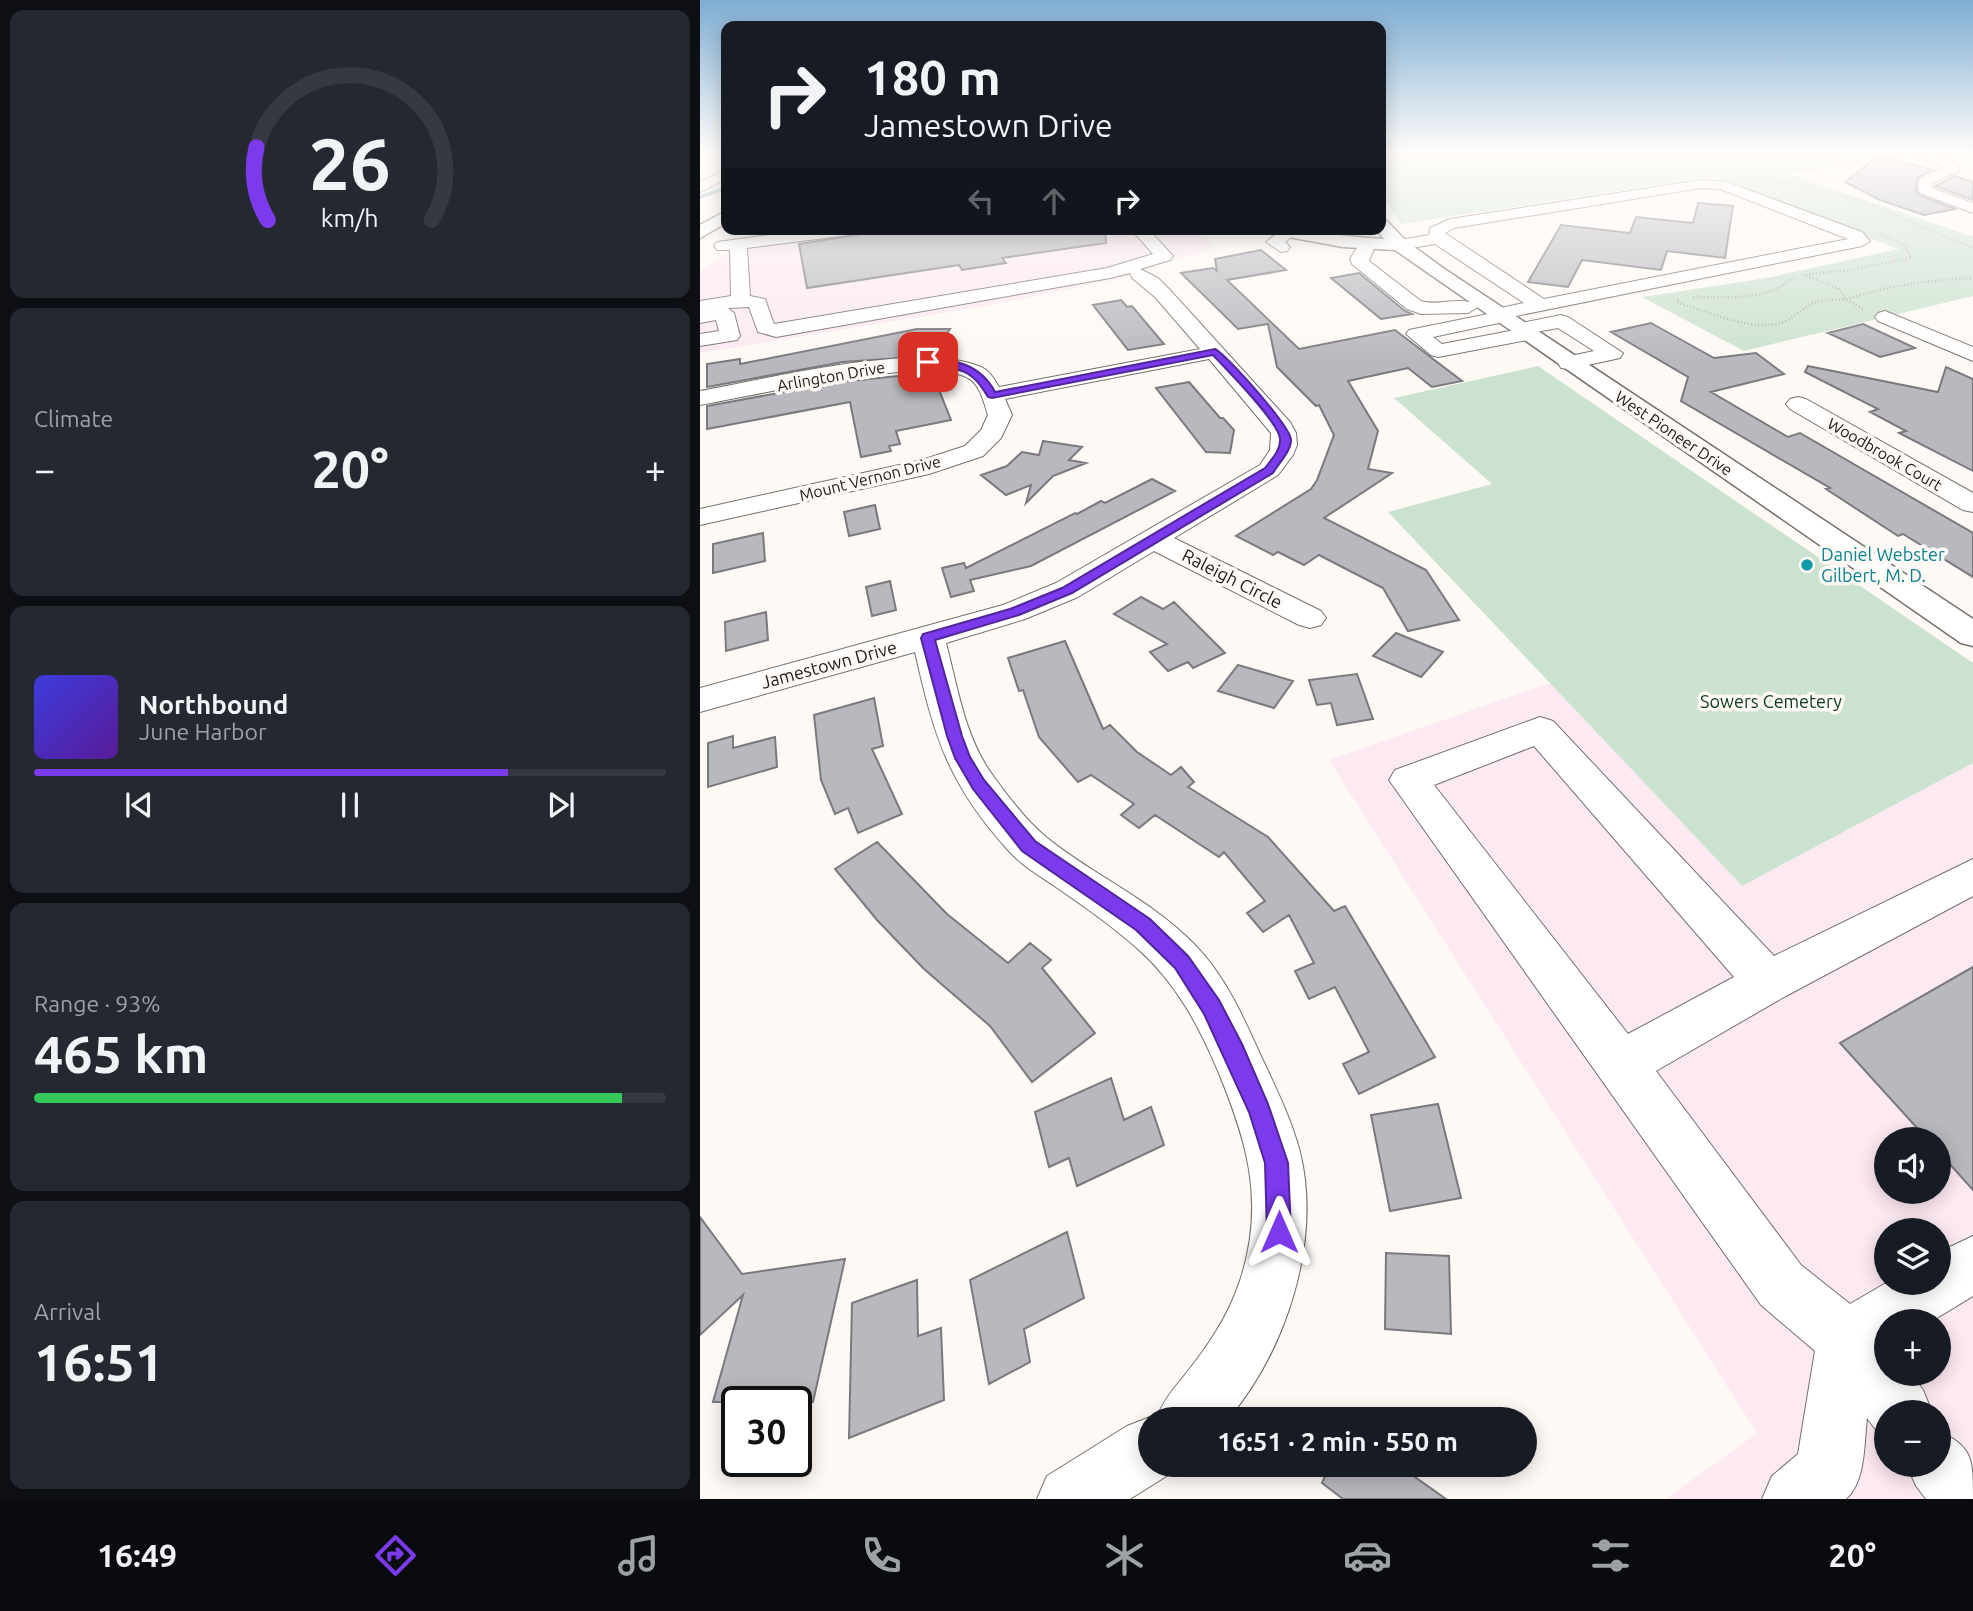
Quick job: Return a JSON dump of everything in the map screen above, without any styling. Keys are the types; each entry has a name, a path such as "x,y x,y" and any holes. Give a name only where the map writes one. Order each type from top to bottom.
{"main road":[{"path":"700,233 718,221"},
{"name":"West Pioneer Drive","path":"1386,230 1400,245 1524,335 1973,635"},
{"path":"1281,236 1400,245"}],"street":[{"path":"1400,245 1487,221"},
{"path":"1524,335 1542,306 1862,241 1856,236 1816,221"},
{"path":"1444,231 1542,306"},
{"path":"741,300 730,243 771,235"},
{"path":"700,307 741,300 758,303 765,328 776,331 1125,270 1164,256 1145,235"},
{"path":"1368,244 1359,259 1360,264 1414,305 1524,335 1612,353"},
{"path":"1138,274 1151,282 1215,352"},
{"path":"700,317 724,313 730,336 700,340"},
{"path":"1885,317 1973,355"},
{"path":"1524,335 1561,321 1628,363 1629,370 1622,377 1599,383"},
{"path":"1524,335 1587,337"},
{"path":"992,395 1215,352"},
{"name":"Jamestown Drive","path":"700,700 928,638 1033,605 1067,590 1155,540 1269,470 1285,448 1286,437 1275,418 1215,352"},
{"name":"Arlington Drive","path":"700,398 906,363 928,362 952,364 975,372 992,395"},
{"name":"Mount Vernon Drive","path":"700,517 929,466 974,450 992,433 1000,415 992,395"},
{"name":"Woodbrook Court","path":"1798,404 1973,504"},
{"name":"Raleigh Circle","path":"1155,540 1310,618"},
{"path":"928,638 955,736 963,758 979,785 1028,846 1143,925 1181,962 1212,1007 1260,1112 1276,1163 1280,1213 1278,1251 1262,1304 1238,1355 1198,1407"},
{"path":"1768,982 1540,730 1408,780 1621,1064 1781,1285 1847,1339 1892,1400"},
{"path":"1621,1064 1768,982 1973,876"},
{"path":"1847,1339 1973,1264"},
{"path":"1795,1499 1828,1472 1847,1339"},
{"path":"1070,1499 1138,1456"},
{"path":"1950,1477 1966,1499"}],"path":[{"path":"1964,244 1973,243"},
{"path":"1803,274 1839,289 1846,300 1885,317"},
{"path":"1899,286 1924,280 1973,278"}],"shaded area":[{"path":"753,235 1201,235 1216,247 1122,278 992,305 700,353 700,271"},
{"path":"1550,683 1742,886 1973,763 1973,1499 1666,1499 1757,1433 1329,760"}],"green space":[{"path":"1399,221 1421,221 1401,224"},
{"path":"1826,221 1926,221 1973,237 1973,296 1744,351 1642,297 1767,278 1899,249"},
{"name":"Sowers Cemetery","path":"1538,366 1973,663 1973,763 1742,886 1388,512 1492,484 1394,398"}],"building":[{"path":"1635,221 1731,221 1725,258 1667,251 1661,270 1582,260 1568,287 1528,282 1561,225 1630,233"},
{"path":"856,235 1105,235 1106,243 1002,258 1006,263 962,270 959,265 807,288 799,244"},
{"path":"1261,250 1286,270 1227,280 1299,349 1395,330 1462,381 1432,387 1408,368 1348,381 1378,431 1368,469 1392,473 1324,518 1426,570 1459,620 1408,631 1383,588 1319,555 1304,565 1278,552 1273,555 1236,536 1311,489 1334,435 1319,405 1316,406 1277,367 1268,324 1238,329 1181,273 1213,268 1217,271 1215,259"},
{"path":"1359,273 1412,314 1381,319 1331,278"},
{"path":"1121,300 1127,307 1132,306 1164,344 1128,350 1093,305"},
{"path":"1651,323 1714,358 1756,353 1784,374 1711,392 1788,437 1800,433 1973,533 1973,577 1903,534 1898,536 1826,489 1830,488 1681,401 1688,377 1611,332"},
{"path":"1863,324 1915,348 1880,357 1828,333"},
{"path":"917,329 950,329 931,356 843,362 707,387 707,364 740,359 740,364"},
{"path":"1808,366 1938,392 1946,367 1973,379 1973,471 1899,433 1906,431 1870,412 1878,409 1805,372"},
{"path":"918,374 912,383 937,385 951,420 896,431 900,444 889,446 891,451 861,457 850,402 707,429 707,406 839,382"},
{"path":"1189,382 1234,430 1230,453 1206,452 1156,388"},
{"path":"1043,441 1082,447 1069,460 1086,463 1053,476 1026,503 1031,485 1006,495 981,475 1007,466 1022,452 1039,455"},
{"path":"1152,479 1175,491 1031,566 970,580 974,591 951,597 942,568 964,563 966,568 1075,513 1101,501 1105,503"},
{"path":"875,505 880,529 849,536 844,512"},
{"path":"763,533 765,561 713,573 713,544"},
{"path":"890,581 896,610 872,616 866,587"},
{"path":"1141,597 1163,609 1174,602 1225,653 1193,668 1188,662 1168,671 1150,652 1167,644 1114,614"},
{"path":"766,612 768,640 726,651 725,622"},
{"path":"1396,633 1443,652 1421,677 1373,656"},
{"path":"1065,641 1103,729 1110,725 1137,752 1171,775 1181,767 1194,782 1188,787 1268,837 1334,911 1345,906 1435,1057 1359,1094 1343,1064 1369,1052 1335,987 1309,999 1295,971 1314,963 1289,915 1263,932 1247,913 1265,901 1224,852 1219,857 1155,815 1139,828 1121,815 1134,804 1091,775 1078,782 1039,737 1023,690 1019,691 1008,658"},
{"path":"1238,665 1293,681 1274,708 1218,691"},
{"path":"1357,674 1373,719 1337,725 1331,703 1317,705 1309,680"},
{"path":"874,698 883,746 872,749 902,814 858,833 848,808 835,814 821,780 814,715"},
{"path":"733,736 733,748 775,737 777,767 708,787 708,743"},
{"path":"877,842 947,914 1008,963 1030,943 1051,960 1042,968 1095,1033 1032,1082 990,1026 924,969 877,920 835,869"},
{"path":"1973,967 1973,1190 1951,1165 1951,1127 1916,1127 1840,1043"},
{"path":"1111,1078 1124,1120 1151,1107 1164,1145 1077,1186 1069,1158 1049,1167 1035,1112"},
{"path":"1438,1104 1461,1198 1390,1211 1371,1115"},
{"path":"700,1217 742,1274 845,1259 813,1402 812,1386 721,1386 721,1402 713,1402 743,1295 700,1335"},
{"path":"1067,1232 1084,1298 1024,1329 1030,1362 989,1384 970,1280"},
{"path":"1386,1253 1449,1256 1451,1334 1385,1329"},
{"path":"917,1280 918,1336 941,1328 944,1400 849,1438 852,1303"},
{"path":"1325,1477 1415,1477 1446,1499 1343,1499 1322,1483"}],"place":[{"name":"Daniel Webster Gilbert, M. D.","path":"1807,565"}],"route":[{"path":"928,362 952,364 975,372 992,395 1215,352 1275,418 1286,437 1285,448 1269,470 1067,590 1014,612 928,638 955,736 963,758 979,785 1028,846 1143,925 1181,962 1212,1007 1260,1112 1276,1163 1279,1232"}]}
